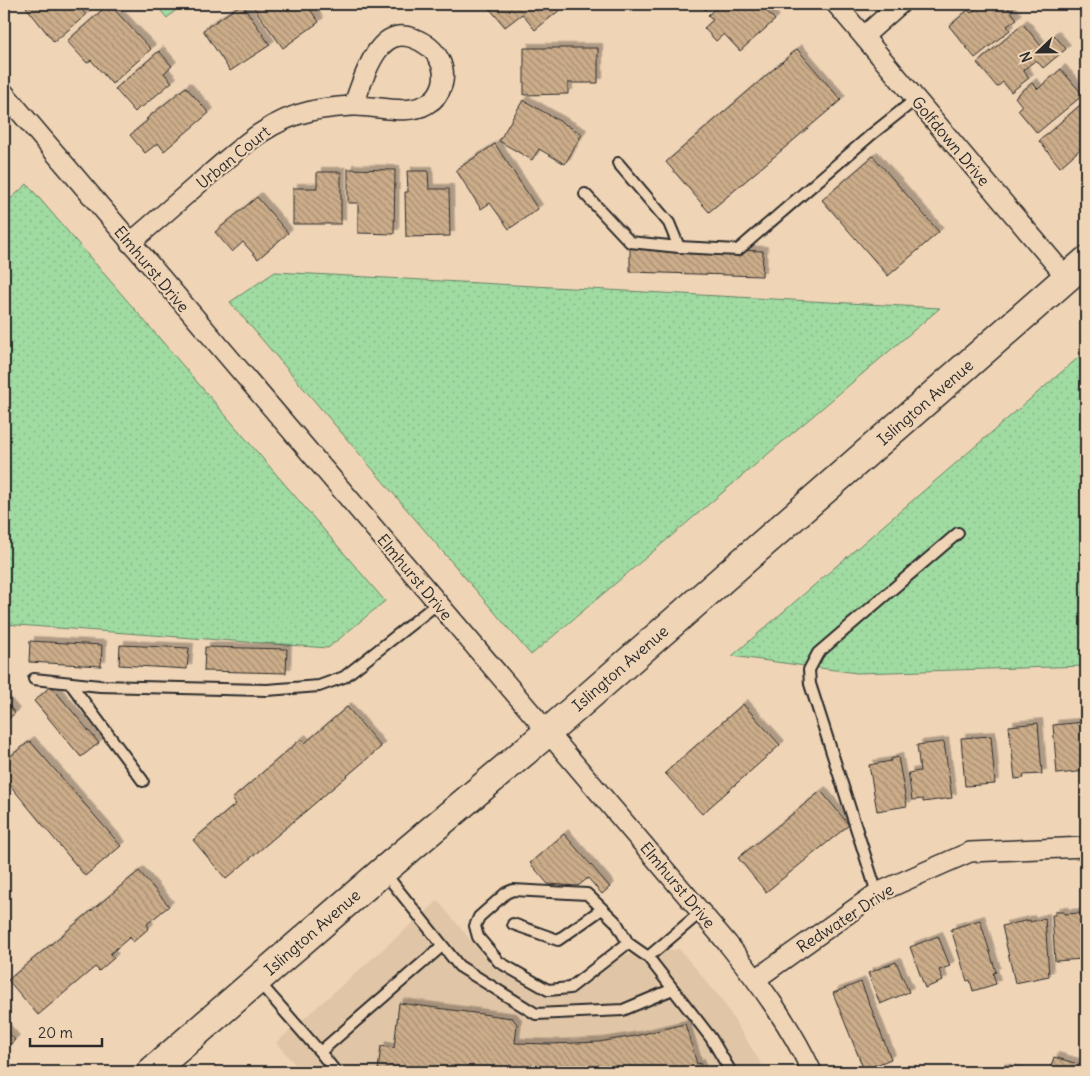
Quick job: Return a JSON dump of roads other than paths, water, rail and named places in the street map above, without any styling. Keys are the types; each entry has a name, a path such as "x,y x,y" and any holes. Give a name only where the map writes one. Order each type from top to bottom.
{"main road":[{"name":"Islington Avenue","path":"151,1072 382,871 548,732 1076,270"}],"street":[{"name":"Golfdown Drive","path":"836,4 916,99 1076,270"},
{"path":"864,36 900,4"},
{"name":"Urban Court","path":"130,243 253,136 283,120 312,111 353,106 407,110 427,104 442,88 444,79 440,61 429,46 410,37 399,36 388,40 372,56 353,106"},
{"name":"Elmhurst Drive","path":"4,93 701,912 756,979 784,1022 812,1072"},
{"name":"Redwater Drive","path":"756,979 877,893 970,852 1086,848"}],"lane":[{"path":"585,194 630,242 679,247 740,249 872,134 916,99"},
{"path":"618,162 669,223 679,247"},
{"path":"877,893 810,684 809,670 818,653 958,533"},
{"path":"34,679 100,686 267,690 319,686 344,677 438,603"},
{"path":"70,683 144,781"},
{"path":"382,871 459,966 536,1014 624,1010 673,989"},
{"path":"628,943 570,988 548,990 499,962 478,937 475,926 479,917 506,893 513,890 587,894 616,922 628,943 648,957 711,1038 731,1072"},
{"path":"512,924 558,940 602,909"},
{"path":"648,957 701,912"},
{"path":"320,1052 442,946"},
{"path":"257,980 336,1072"}]}
